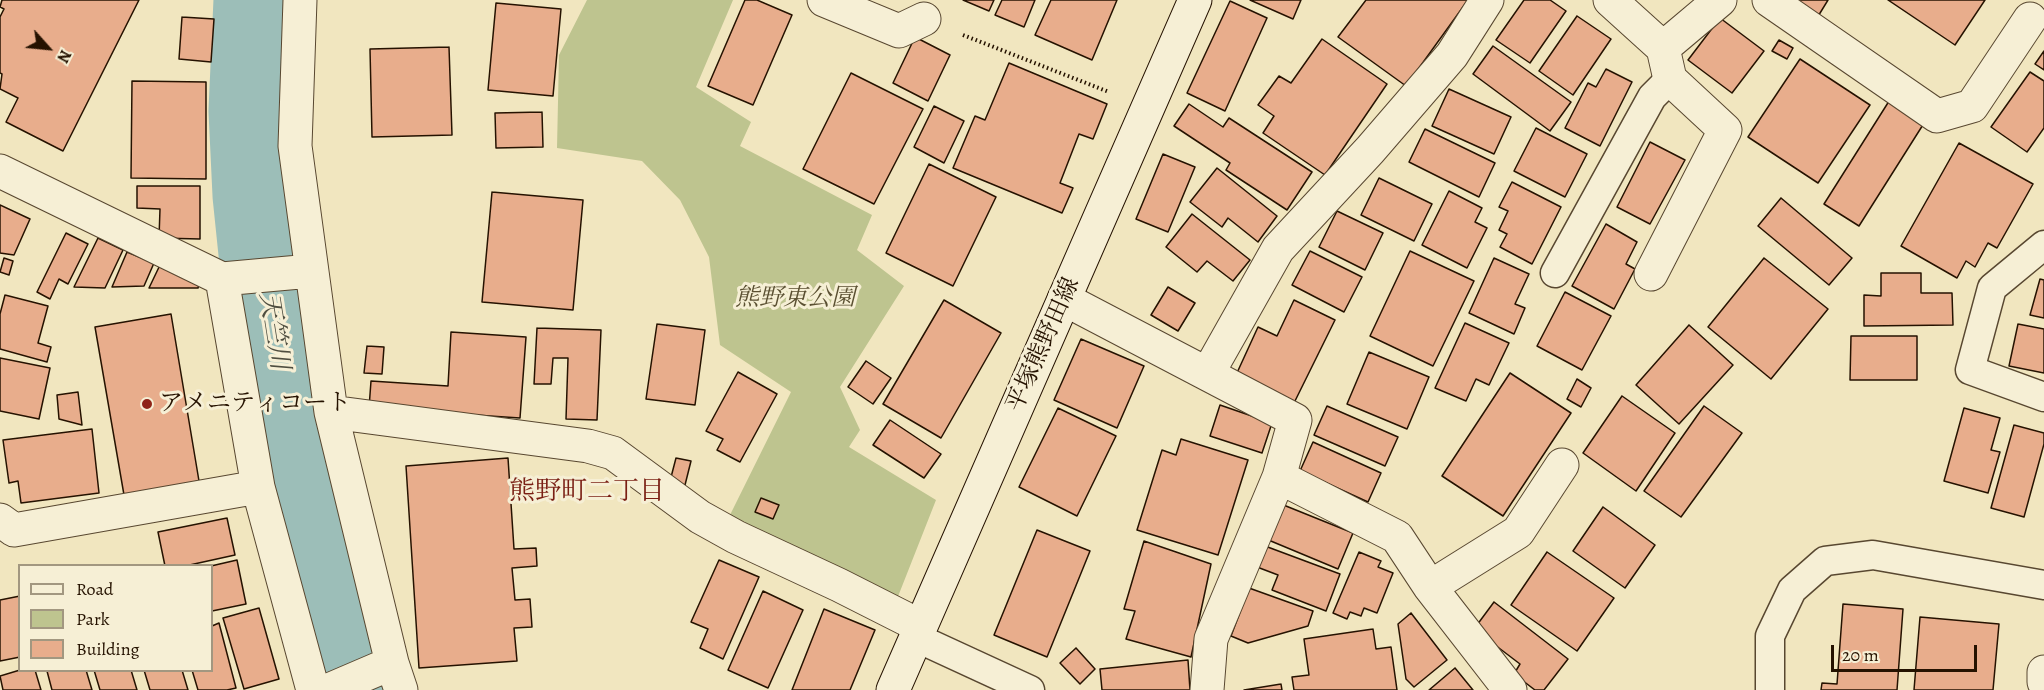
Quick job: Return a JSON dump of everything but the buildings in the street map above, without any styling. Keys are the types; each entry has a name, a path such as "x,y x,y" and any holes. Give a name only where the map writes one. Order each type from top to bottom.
{"street":[{"path":"300,0 295,146 331,412 397,676 329,690"},
{"path":"824,0 899,31 924,19"},
{"name":"平塚熊野田線","path":"893,690 1146,107 1195,0"},
{"path":"1208,373 1278,249 1370,150 1452,56 1487,0"},
{"path":"1610,0 1725,130 1651,274"},
{"path":"1666,63 1720,0"},
{"path":"1769,0 1937,116 1972,106 2030,19"},
{"path":"0,171 222,279 311,272"},
{"path":"222,279 258,487 313,690"},
{"path":"1064,299 1295,420 1279,477 1211,639 1207,690"},
{"path":"331,412 588,446 613,453 700,517 736,537 839,585 918,631"},
{"path":"1430,587 1518,532 1562,465"},
{"path":"1279,477 1398,537 1430,587 1510,690"},
{"path":"0,520 14,530 258,487"},
{"path":"2044,672 2044,682"}],"lane":[{"path":"1555,273 1652,98 1666,63"},
{"path":"2044,245 1992,288 1970,369 2044,397"},
{"path":"1770,690 1770,636 1792,590 1825,561 1873,555 2044,585"},
{"path":"918,631 1030,690"}],"path":[{"path":"924,19 1146,107"}],"green space":[{"name":"熊野東公園","path":"587,0 733,0 696,87 751,122 740,146 872,215 857,250 904,286 840,387 860,430 849,447 936,500 897,599 730,515 791,392 720,345 709,257 680,200 642,161 557,148 559,55"}],"waterway":[{"name":"天竺川","path":"257,0 252,111 256,195 266,292 308,532 356,690"}],"place":[{"name":"アメニティコート","path":"147,404"}],"district":[{"name":"熊野町二丁目","path":"587,493"}]}
